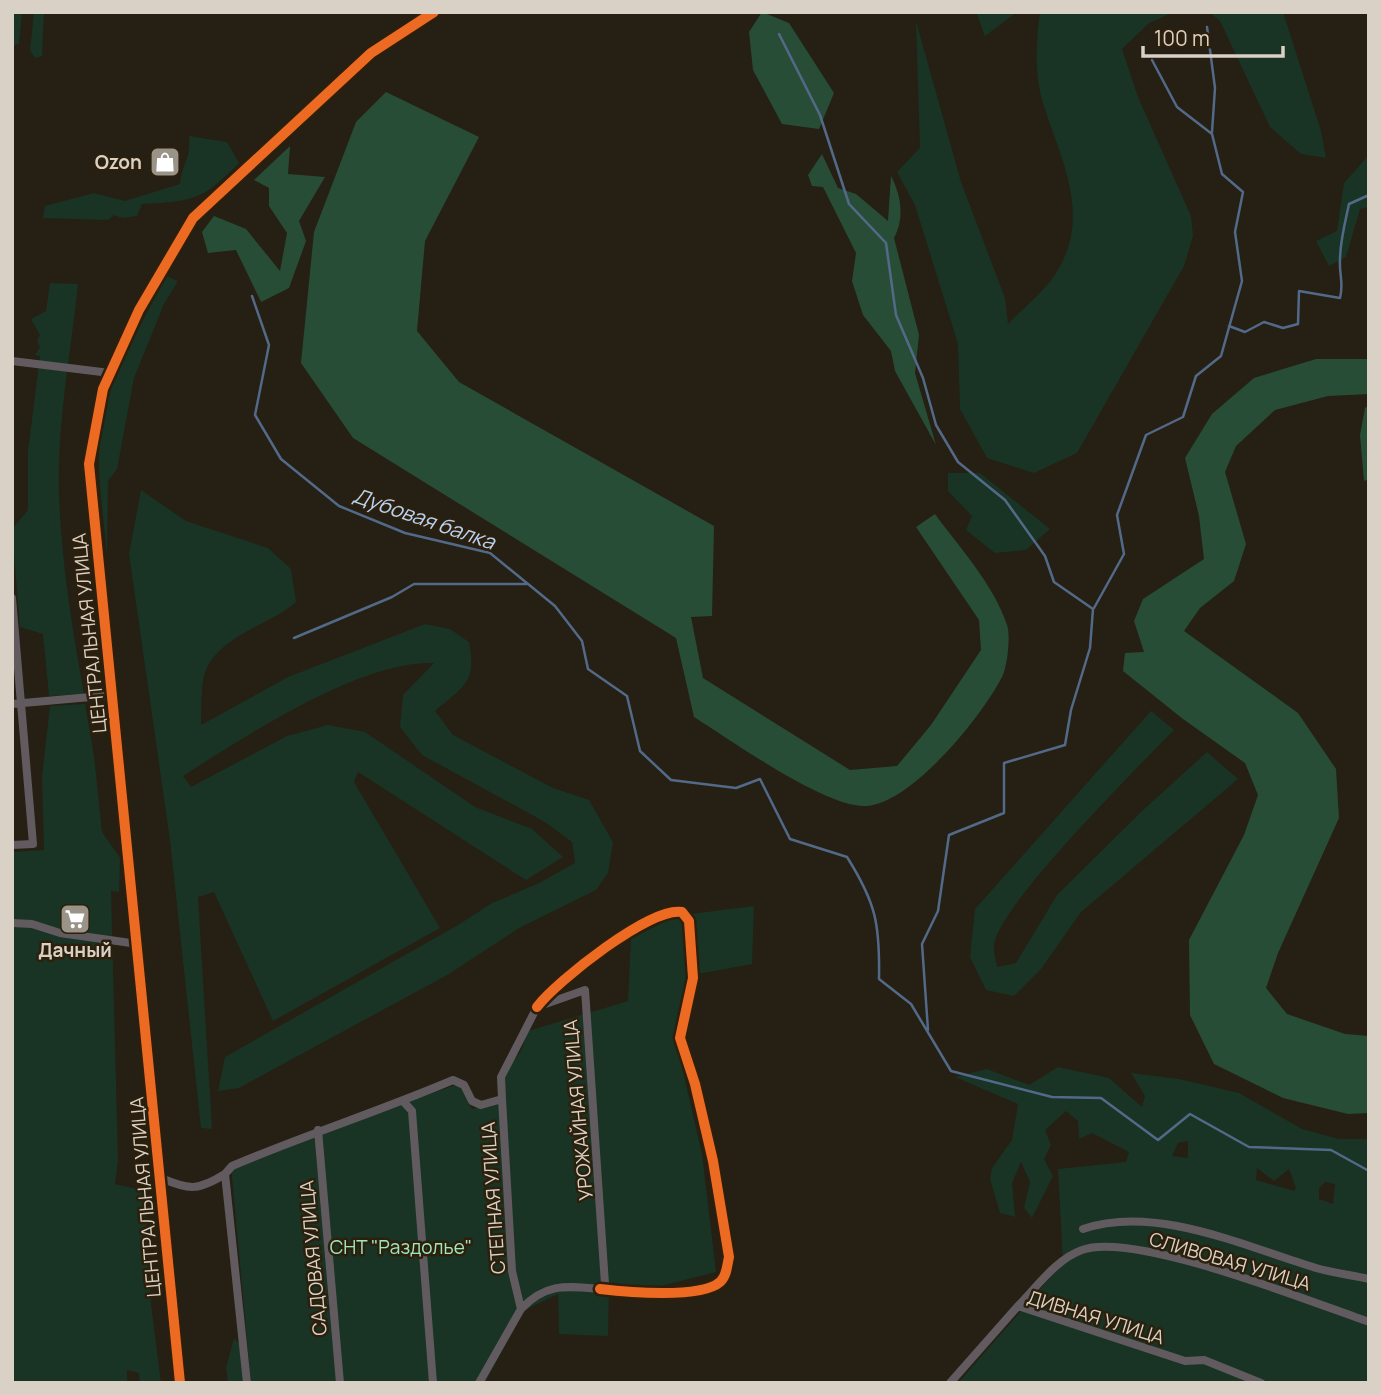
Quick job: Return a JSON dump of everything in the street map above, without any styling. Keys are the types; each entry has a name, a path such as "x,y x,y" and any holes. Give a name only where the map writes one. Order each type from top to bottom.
{"street":[{"name":"ЦЕНТРАЛЬНАЯ УЛИЦА","path":"180,1383 89,464 103,389 139,310 193,219 372,53 434,12"},
{"path":"12,361 110,373"},
{"path":"12,598 17,704 33,844 12,845"},
{"path":"17,704 113,695"},
{"path":"479,1383 521,1309 536,1293 547,1290 600,1289 664,1293 710,1288 721,1282 727,1270 729,1257 713,1161 680,1038 693,978 689,921 682,912 673,910 657,915 550,990 537,1007"},
{"path":"12,923 32,924 60,933 138,944"},
{"name":"УРОЖАЙНАЯ УЛИЦА","path":"502,1099 501,1077 537,1007 585,990 607,1271 605,1284 600,1289"},
{"name":"СТЕПНАЯ УЛИЦА","path":"161,1178 183,1188 204,1187 225,1174 232,1166 318,1130 453,1080 464,1085 472,1101 481,1105 502,1099 513,1271 521,1309"},
{"path":"402,1101 412,1111 433,1383"},
{"name":"САДОВАЯ УЛИЦА","path":"318,1130 340,1383"},
{"path":"225,1174 247,1383"},
{"path":"1083,1229 1098,1224 1167,1223 1321,1270 1369,1279"},
{"name":"СЛИВОВАЯ УЛИЦА","path":"1018,1306 1059,1264 1082,1250 1115,1247 1188,1262 1298,1295 1369,1322"},
{"name":"ДИВНАЯ УЛИЦА","path":"950,1383 1018,1306 1185,1361 1204,1360 1261,1383"}],"green space":[{"path":"12,12 22,12 19,44 12,46"},
{"path":"34,12 44,12 42,56 35,58 30,51"},
{"path":"762,12 789,23 834,93 819,129 782,124 753,70 749,32"},
{"path":"976,12 1017,12 985,36"},
{"path":"1040,12 1174,12 1149,23 1122,49 1138,97 1191,216 1193,236 1184,266 1077,453 1034,473 987,458 960,409 958,344 915,205 897,172 920,148 916,21 961,182 1005,298 1008,324 1054,276 1068,247 1072,226 1069,185 1038,80"},
{"path":"1209,12 1283,12 1321,131 1326,158 1301,154 1270,127 1220,21"},
{"path":"386,92 479,137 425,241 417,331 459,382 714,526 712,616 691,617 703,678 850,770 897,766 931,725 981,650 979,620 916,527 935,514 965,554 994,596 1007,625 1005,667 992,694 963,734 925,774 905,790 885,801 867,806 850,804 804,785 754,756 694,717 676,638 353,438 301,363 314,232 356,122"},
{"path":"189,136 227,142 239,163 215,185 196,197 174,202 142,204 137,216 122,218 114,215 108,220 43,218 45,206 94,193 125,201 180,184 189,151"},
{"path":"290,146 288,174 325,177 299,221 306,241 289,288 261,302 236,250 208,253 202,232 214,216 246,229 280,271 287,233 269,206 269,188 254,180"},
{"path":"822,154 838,188 856,194 888,221 891,176 894,183 901,215 894,238 919,335 915,373 936,445 895,371 891,351 863,315 852,281 856,253 823,187 812,186 808,175"},
{"path":"1369,155 1369,207 1360,209 1346,257 1329,266 1316,241 1337,231 1344,183"},
{"path":"166,276 178,281 164,304 134,378 117,469 108,481 107,557 99,470 103,418 114,381"},
{"path":"50,283 78,284 62,414 59,492 71,619 84,694 49,696 43,634 20,627 12,529 28,510 28,451 40,356 35,355 40,347 37,341 40,335 31,319 46,311"},
{"path":"1316,359 1369,359 1369,394 1328,396 1275,410 1236,446 1225,472 1246,544 1234,581 1200,608 1184,631 1298,713 1336,769 1339,818 1278,953 1266,988 1287,1014 1345,1034 1369,1036 1369,1113 1348,1114 1283,1098 1214,1064 1190,1015 1189,940 1244,835 1258,795 1245,763 1183,719 1123,671 1125,653 1144,652 1134,621 1143,599 1204,559 1199,516 1185,458 1212,414 1254,378"},
{"path":"1369,405 1369,479 1364,481 1360,435 1365,408"},
{"path":"948,473 980,473 1050,529 1026,550 995,553 966,530 972,516 948,491"},
{"path":"141,490 186,521 268,548 291,569 296,602 222,648 206,670 202,689 201,725 288,677 425,624 450,629 469,642 471,656 466,682 435,711 453,735 553,788 589,800 613,842 608,873 596,890 519,928 449,974 239,1088 218,1091 225,1057 492,903 537,884 575,863 572,842 545,822 422,755 400,727 403,695 434,663 405,665 339,687 304,703 183,776 191,787 287,736 328,725 365,732 475,807 532,829 563,857 526,880 358,772 354,782 440,928 273,1021 214,892 198,897 212,1129 201,1128 170,840 129,554"},
{"path":"85,704 102,832 120,858 119,892 111,891 118,1161 115,1184 145,1191 151,1304 161,1383 140,1383 139,1373 127,1370 127,1383 12,1383 12,852 44,850 42,777 50,706"},
{"path":"1151,711 1174,730 1103,803 1019,900 1001,926 994,945 997,967 1016,963 1057,895 1142,811 1207,752 1238,779 1081,912 1041,969 1014,996 986,990 970,957 975,909"},
{"name":"СНТ \"Раздолье\"","path":"754,906 752,964 687,976 677,1026 679,1054 702,1154 716,1272 657,1287 609,1286 608,1336 559,1334 558,1294 523,1311 485,1383 251,1383 231,1166 325,1129 459,1084 472,1109 505,1099 504,1072 521,1051 528,1031 628,1001 631,939 675,916"},
{"path":"1058,1067 1109,1078 1142,1107 1145,1096 1131,1073 1179,1079 1239,1093 1302,1129 1339,1139 1369,1139 1369,1383 958,1383 1063,1263 1058,1169 1126,1162 1129,1152 1092,1133 1079,1139 1078,1121 1066,1111 1045,1130 1051,1145 1044,1159 1053,1176 1032,1218 1024,1208 1030,1182 1021,1162 1012,1183 1015,1217 1000,1213 990,1179 992,1168 1012,1140 1018,1104 955,1077 987,1069 1029,1085","holes":["1188,1141 1188,1158 1172,1156 1178,1143","1257,1168 1274,1181 1289,1169 1296,1188 1294,1191 1256,1180","1325,1182 1335,1184 1333,1204 1319,1199 1319,1188"]},
{"path":"234,1338 242,1347 246,1383 228,1383 226,1368"}],"waterway":[{"path":"1207,27 1215,88 1212,132"},
{"path":"779,34 820,115 849,204 886,243 896,315 923,378 936,425 958,462 1005,500 1045,556 1054,582 1093,609 1090,648 1071,710 1065,745 1004,763 1004,813 949,835 938,911 922,944 928,1030"},
{"path":"1094,608 1124,554 1117,515 1146,435 1183,417 1196,376 1221,356 1242,281 1235,232 1243,192 1222,174 1212,134 1177,107 1152,60"},
{"path":"1229,326 1245,332 1264,322 1283,328 1298,324 1299,291 1340,298 1341,246 1349,204 1369,195"},
{"name":"Дубовая балка","path":"252,296 269,345 255,415 281,459 339,506 405,533 490,553 555,606 582,641 588,669 627,696 640,751 671,780 736,788 760,779 790,839 847,857 864,888 874,915 879,979 911,1004 951,1071 1052,1097 1101,1098 1158,1140 1190,1114 1249,1147 1331,1150 1369,1171"},
{"path":"294,638 392,597 414,584 527,584"}],"cycle path":[{"path":"180,1383 89,464 103,389 139,310 193,218 371,53 434,12"},
{"path":"537,1007 583,964 649,921 668,913 682,912 689,921 693,978 680,1038 695,1084 713,1161 729,1257 726,1270 720,1282 697,1291 662,1293 600,1289"}],"place":[{"name":"Ozon","path":"165,162"},
{"name":"Дачный","path":"75,919"}]}
